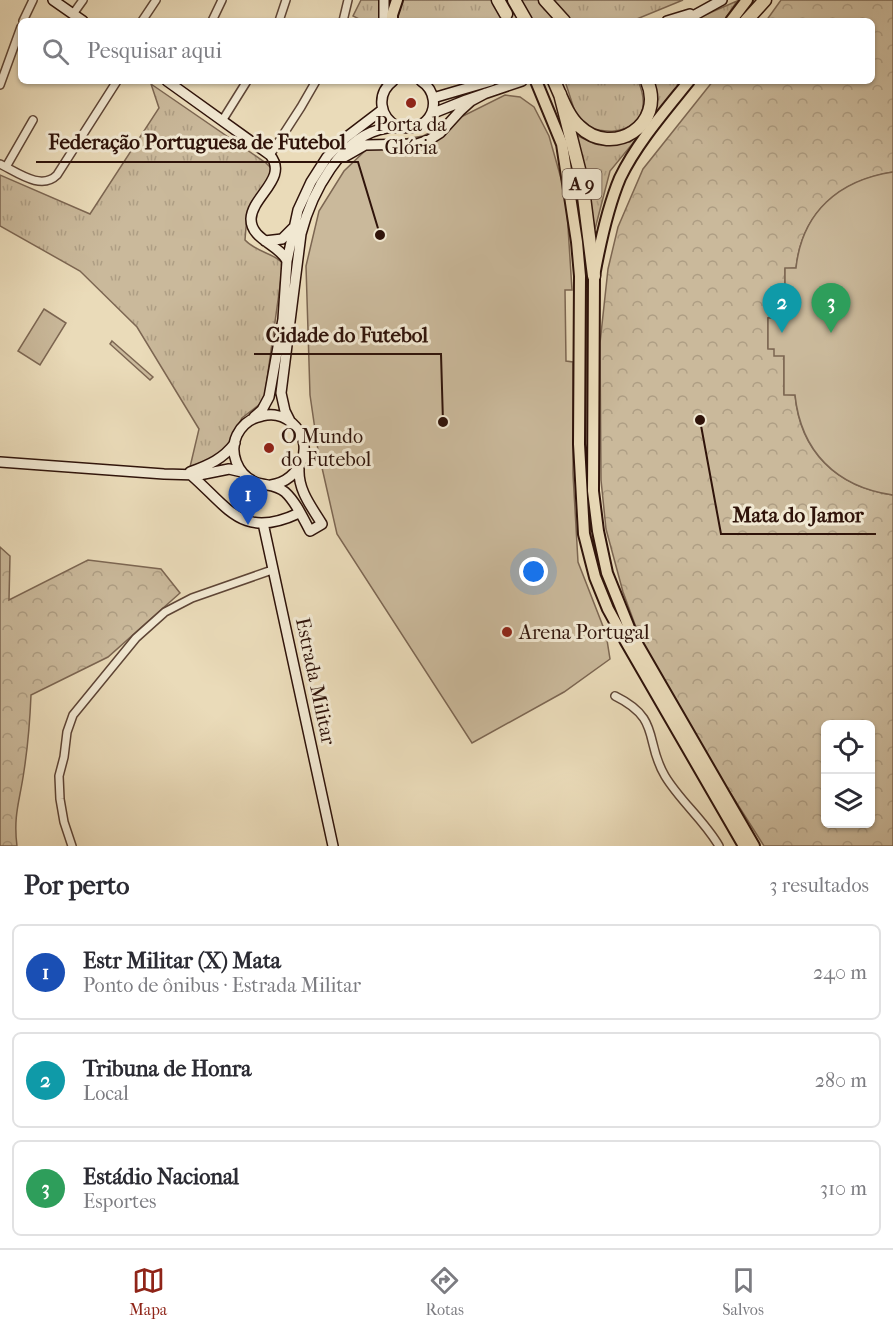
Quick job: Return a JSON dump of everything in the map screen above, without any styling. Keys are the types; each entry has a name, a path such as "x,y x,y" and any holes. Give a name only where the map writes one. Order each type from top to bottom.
{"highway":[{"path":"498,0 507,17"},
{"path":"514,0 524,18"},
{"path":"545,0 561,18"},
{"path":"749,18 765,0"},
{"name":"A 9","path":"555,84 560,94 582,181 594,276"},
{"path":"560,94 578,126 595,138 613,140 629,136 642,124 649,110 651,94 647,84"}],"main road":[{"path":"392,18 397,0"},
{"path":"494,0 507,17"},
{"path":"733,18 747,0"},
{"name":"A 9","path":"537,84 562,144 577,242 580,287 579,444 584,534 595,577 608,609 625,640 744,846"},
{"path":"687,84 633,155 611,202 594,276 593,491 598,531 607,573 632,635 754,846"}],"street":[{"path":"24,18 33,0"},
{"path":"53,0 79,18"},
{"path":"73,14 82,0"},
{"path":"144,18 156,0"},
{"path":"213,18 222,0"},
{"path":"280,18 286,0"},
{"path":"344,18 348,0"},
{"path":"384,0 384,18"},
{"path":"689,18 722,0"},
{"path":"678,18 704,10"},
{"path":"0,85 18,35"},
{"path":"33,120 3,165 37,181 48,182 57,175 115,84"},
{"path":"174,84 270,155 275,163 275,174 251,216 253,228 265,241 281,251 287,261"},
{"path":"222,121 245,84"},
{"path":"270,155 314,84"},
{"path":"390,84 383,92 382,110 392,124 399,128"},
{"path":"0,462 145,474 186,475 229,469 242,472 257,483 270,485 286,493 310,531 322,524 302,491 298,477 304,456 304,443 299,431 285,411 281,393 305,219 318,188 347,150 370,134 387,128 414,128 427,120 431,114 433,98 430,90 424,84"},
{"path":"433,98 481,84"},
{"path":"431,114 514,84"},
{"path":"337,161 365,146 417,144 429,140 440,133 471,101 486,93"},
{"path":"186,475 224,456 235,443 243,426 261,410 269,397 283,319 287,261 293,228 304,196 318,168 327,157 344,139 382,110"},
{"path":"265,241 282,239 293,228"},
{"path":"253,418 272,415 290,421"},
{"path":"235,443 236,461 242,472"},
{"path":"270,485 289,478 299,469"},
{"path":"210,494 208,481 214,472"},
{"path":"186,475 234,515 248,521 264,523 281,521 300,513"},
{"name":"Estrada Militar","path":"264,523 272,570 333,846"},
{"path":"72,846 64,822 59,776 67,732 73,715 136,638 165,612 200,596 272,570"},
{"path":"615,696 646,719 664,775 719,846"}],"green space":[{"path":"361,0 683,0 639,18 357,18 353,16"},
{"path":"781,0 893,0 893,172 856,183 826,202 815,215 806,231 796,268 785,269 785,311 775,318 768,318 768,348 784,356 784,394 795,395 804,433 824,463 838,475 854,484 893,495 893,846 764,846 724,783 646,650 637,630 623,592 606,529 601,480 600,343 608,269 618,227 643,169 711,84 875,84 875,18 768,18"},
{"path":"737,1 726,18 698,18"},
{"path":"151,84 271,168 269,178 247,214 245,240 283,264 264,401 242,418 223,454 190,467 199,429 137,327 80,271 0,226 0,175 90,214 159,108"},
{"path":"566,84 639,84 643,98 641,114 632,125 624,129 611,131 590,129 575,112"},
{"path":"654,84 682,84 647,126 657,102"},
{"path":"505,95 520,97 534,107 549,136 566,196 572,290 565,290 566,361 573,362 573,474 578,562 606,634 610,659 564,692 472,743 337,534 318,450 310,395 306,266 319,211 344,171 368,148 423,136"},
{"path":"644,130 610,171 595,229 576,135 595,144 630,142"},
{"path":"893,172 893,495 854,484 825,463 814,449 805,433 795,395 784,395 784,356 774,356 774,349 768,349 768,318 775,318 775,311 785,310 785,268 796,268 806,230 826,202 856,182"},
{"path":"44,309 66,323 40,365 18,351"},
{"path":"112,341 153,377 150,380 110,344"},
{"path":"0,547 10,556 9,600 88,560 161,569 180,593 108,657 31,695 27,752 16,816 17,846 0,846"}],"place":[{"name":"Porta da Glória","path":"411,103"},
{"name":"Federação Portuguesa de Futebol","path":"380,235"},
{"name":"Tribuna de Honra","path":"782,333"},
{"name":"Estádio Nacional","path":"831,333"},
{"name":"Mata do Jamor","path":"700,420"},
{"name":"Cidade do Futebol","path":"443,422"},
{"name":"O Mundo do Futebol","path":"269,448"},
{"name":"Estr Militar (X) Mata","path":"248,525"},
{"name":"Arena Portugal","path":"507,632"}]}
